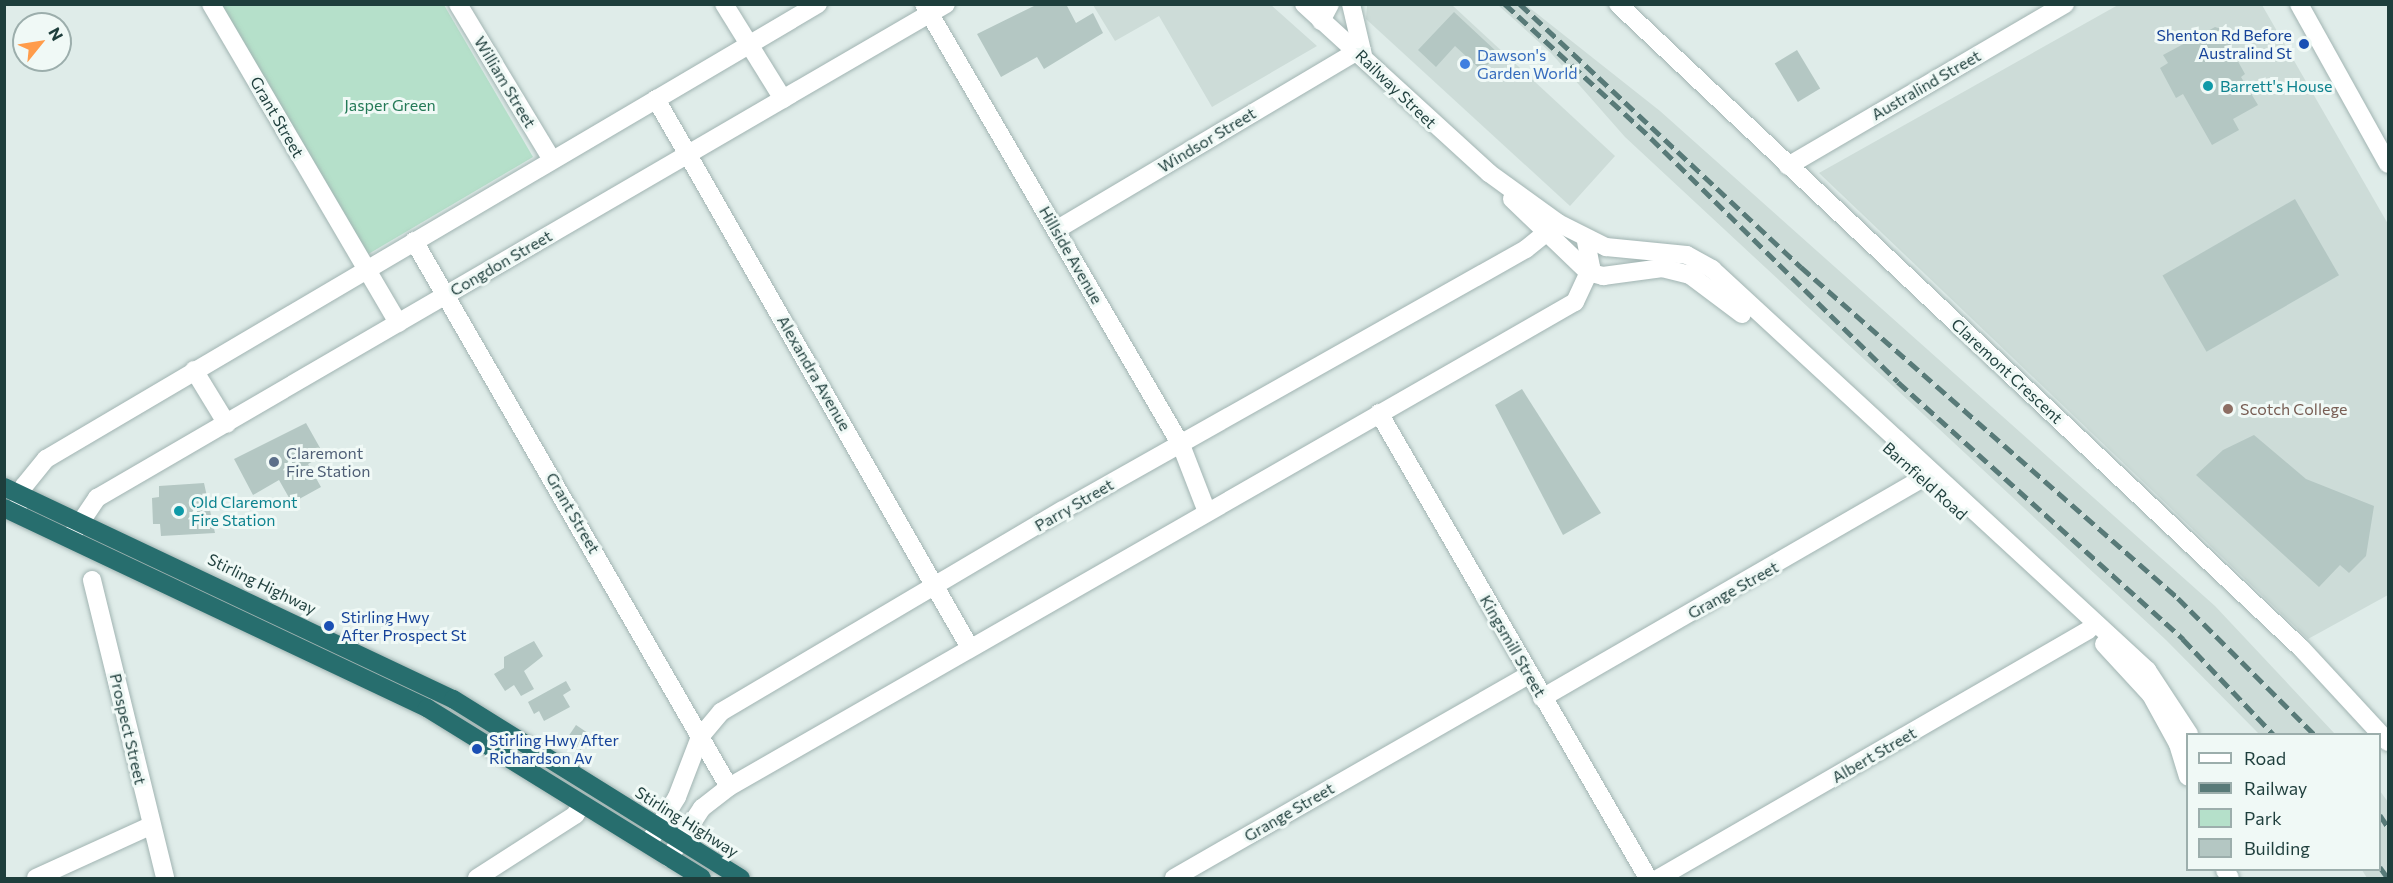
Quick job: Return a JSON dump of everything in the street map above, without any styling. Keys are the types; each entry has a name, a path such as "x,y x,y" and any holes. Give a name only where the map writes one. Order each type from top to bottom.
{"highway":[{"name":"Stirling Highway","path":"4,486 453,699 741,879"},
{"path":"10,510 427,708 702,879"}],"street":[{"name":"Grant Street","path":"211,4 398,323"},
{"name":"William Street","path":"459,4 552,160"},
{"path":"724,4 747,46 783,99"},
{"path":"10,510 45,459 818,4"},
{"name":"Congdon Street","path":"71,537 79,520 97,498 783,99 927,9 946,4"},
{"path":"1321,21 1330,4"},
{"path":"1351,4 1361,55"},
{"name":"Australind Street","path":"1788,166 2065,4"},
{"path":"2299,4 2388,164"},
{"name":"Claremont Crescent","path":"1619,5 2302,648 2380,733"},
{"name":"Railway Street","path":"1307,6 1489,174 1542,233 1596,274"},
{"name":"Hillside Avenue","path":"927,9 1181,445 1207,512"},
{"name":"Windsor Street","path":"1056,230 1361,55"},
{"name":"Alexandra Avenue","path":"656,99 970,648"},
{"name":"Railway Street","path":"1489,174 1558,224 1586,241"},
{"name":"Parry Street","path":"648,844 659,826 700,737 721,712 1181,445 1526,249 1542,233 1558,224"},
{"name":"Grant Street","path":"414,241 729,787"},
{"path":"669,858 702,808 729,787 1575,302 1596,274 1586,241"},
{"name":"Barnfield Road","path":"1586,241 1687,255 1712,269 2147,670 2188,733"},
{"name":"Barnfield Road","path":"1596,274 1662,268 1703,281 2089,630 2151,695 2178,744 2186,772"},
{"path":"194,370 227,424"},
{"name":"Kingsmill Street","path":"1378,413 1648,879"},
{"name":"Grange Street","path":"1542,698 1921,479"},
{"name":"Prospect Street","path":"92,580 150,826 165,879"},
{"name":"Albert Street","path":"1659,879 2089,630"},
{"name":"Grange Street","path":"1174,879 1529,675"},
{"path":"477,879 575,815 582,804"},
{"path":"36,879 150,826"}],"shaded area":[{"path":"1093,5 1271,5 1317,46 1212,107 1159,16 1115,41"},
{"name":"Dawson's Garden World","path":"1367,5 1452,5 1615,156 1570,206 1366,19"},
{"path":"1498,5 1526,5 1660,111 2215,606 2334,733 2258,733 2166,640 1625,137 1551,53"},
{"name":"Scotch College","path":"2118,5 2262,5 2388,224 2388,595 2308,639 1819,173"},
{"path":"2381,792 2388,802 2388,878 2367,878 2363,871 2381,871"}],"green space":[{"name":"Jasper Green","path":"218,5 444,5 533,157 365,256"}],"building":[{"path":"1038,4 1066,4 1076,23 1093,13 1103,33 1044,69 1037,57 1001,77 977,34"},
{"path":"1454,12 1498,53 1482,71 1455,46 1436,67 1418,50"},
{"name":"Barrett's House","path":"2215,27 2228,31 2233,39 2230,47 2245,74 2241,77 2258,105 2233,119 2239,130 2212,145 2183,94 2176,98 2160,68 2168,63 2163,55"},
{"path":"1797,50 1820,89 1798,102 1775,63"},
{"path":"2295,199 2339,275 2206,352 2162,276"},
{"path":"1522,389 1601,513 1563,535 1495,405"},
{"name":"Claremont Fire Station","path":"306,423 324,455 308,464 321,487 292,503 279,480 253,495 234,459"},
{"path":"2254,435 2306,479 2374,506 2366,556 2349,573 2340,565 2319,587 2196,475 2223,450"},
{"name":"Old Claremont Fire Station","path":"204,483 215,533 161,536 160,524 153,524 152,498 159,497 159,486"},
{"path":"534,641 543,656 524,671 534,689 521,696 514,685 505,691 494,674 504,668 504,657"},
{"path":"566,681 571,690 563,695 570,707 544,721 539,711 534,714 528,702"},
{"path":"576,725 591,735 581,750 566,740"}],"railway":[{"path":"1505,4 1651,138 1898,382 2183,639 2272,733"},
{"path":"1520,4 1801,267 2178,598 2313,733"},
{"path":"2381,816 2388,827"},
{"path":"2381,868 2388,878"}],"place":[{"name":"Shenton Rd Before Australind St","path":"2304,44"},
{"name":"Dawson's Garden World","path":"1465,64"},
{"name":"Barrett's House","path":"2208,86"},
{"name":"Scotch College","path":"2228,409"},
{"name":"Claremont Fire Station","path":"274,462"},
{"name":"Old Claremont Fire Station","path":"179,511"},
{"name":"Stirling Hwy After Prospect St","path":"329,626"},
{"name":"Stirling Hwy After Richardson Av","path":"477,749"}]}
